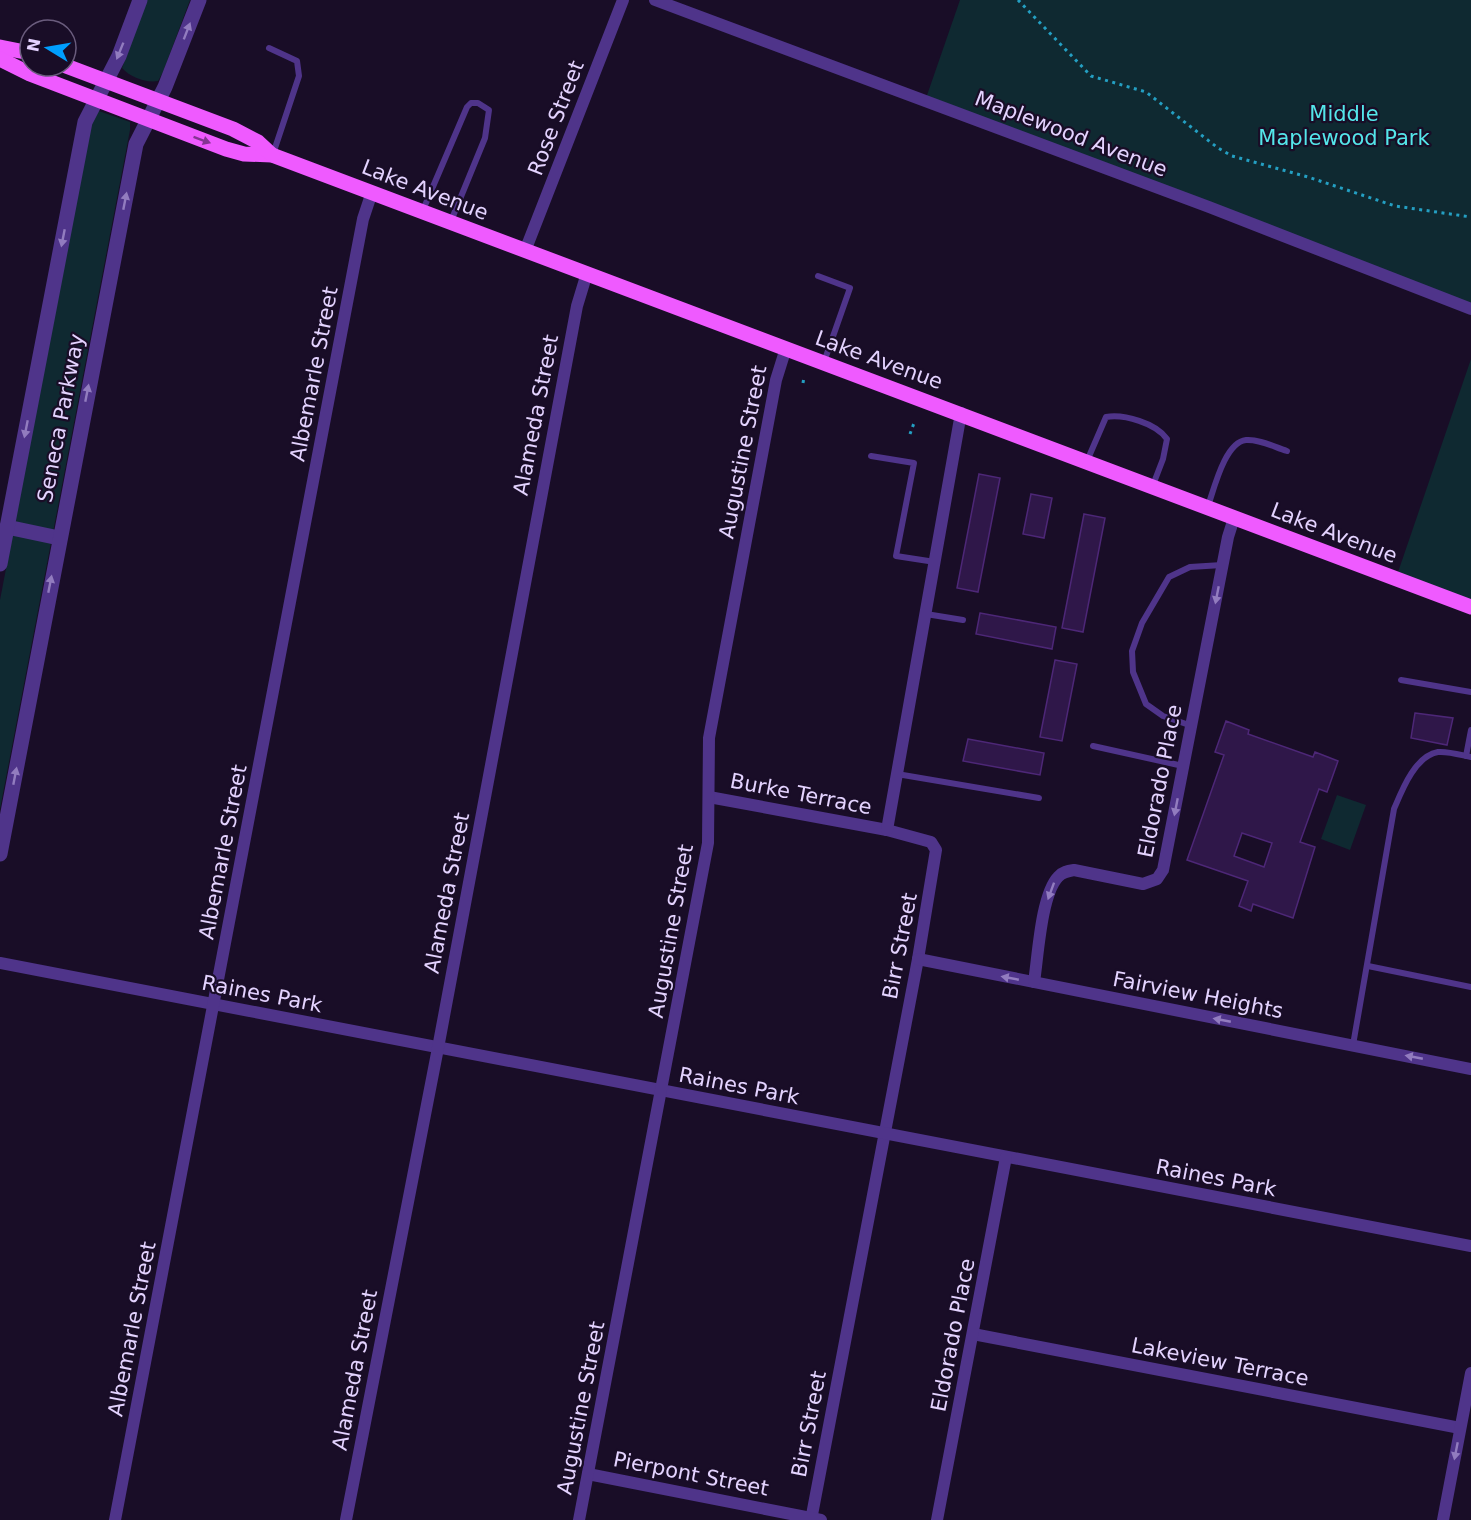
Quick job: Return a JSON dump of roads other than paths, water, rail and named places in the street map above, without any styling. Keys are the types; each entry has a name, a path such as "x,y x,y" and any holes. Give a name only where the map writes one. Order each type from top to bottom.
{"main road":[{"path":"0,47 18,51"},
{"name":"Lake Avenue","path":"0,59 94,100 235,152 272,155 1471,607"},
{"name":"Lake Avenue","path":"78,71 242,133 258,142 272,155"}],"street":[{"name":"Seneca Parkway","path":"0,564 84,127 94,100 119,56 140,0"},
{"name":"Seneca Parkway","path":"0,854 136,144 158,101 199,0"},
{"name":"Rose Street","path":"525,251 623,0"},
{"name":"Maplewood Avenue","path":"655,0 1190,200 1471,309"},
{"name":"Albemarle Street","path":"115,1520 363,219 372,192"},
{"name":"Alameda Street","path":"346,1520 438,1048 577,306 587,273"},
{"name":"Augustine Street","path":"579,1520 708,843 709,738 776,380 786,348"},
{"path":"887,830 961,413"},
{"name":"Eldorado Place","path":"1034,982 1047,902 1056,878 1064,872 1074,870 1143,884 1157,879 1165,862 1234,518"},
{"path":"7,527 59,538"},
{"name":"Burke Terrace","path":"709,797 887,830"},
{"name":"Birr Street","path":"814,1519 918,959 936,850 931,842 887,830"},
{"name":"Fairview Heights","path":"918,959 1471,1069"},
{"name":"Raines Park","path":"0,963 1471,1246"},
{"name":"Eldorado Place","path":"937,1520 1006,1157"},
{"name":"Lakeview Terrace","path":"973,1334 1460,1428"},
{"path":"1443,1520 1471,1373"},
{"name":"Pierpont Street","path":"588,1474 814,1519"}],"lane":[{"path":"269,48 297,61 299,76 272,155"},
{"path":"422,211 467,107 471,103 478,103 489,110 488,130 450,222"},
{"path":"818,276 849,288 824,363"},
{"path":"1087,461 1106,417 1117,415 1160,430 1167,439 1163,459 1152,485"},
{"path":"1208,507 1226,457 1235,445 1244,440 1259,441 1287,451"},
{"path":"871,456 914,463 896,555 935,562"},
{"path":"1192,726 1163,716 1146,704 1133,672 1132,651 1142,623 1169,577 1190,567 1223,565"},
{"path":"926,614 963,620"},
{"path":"1401,680 1471,692"},
{"path":"1353,1046 1394,809 1425,757 1440,752 1469,757 1471,730"},
{"path":"1093,746 1184,766"},
{"path":"897,774 1039,798"},
{"path":"1368,966 1471,987"}],"park label":[{"name":"Middle Maplewood Park","path":"1344,126"}]}
